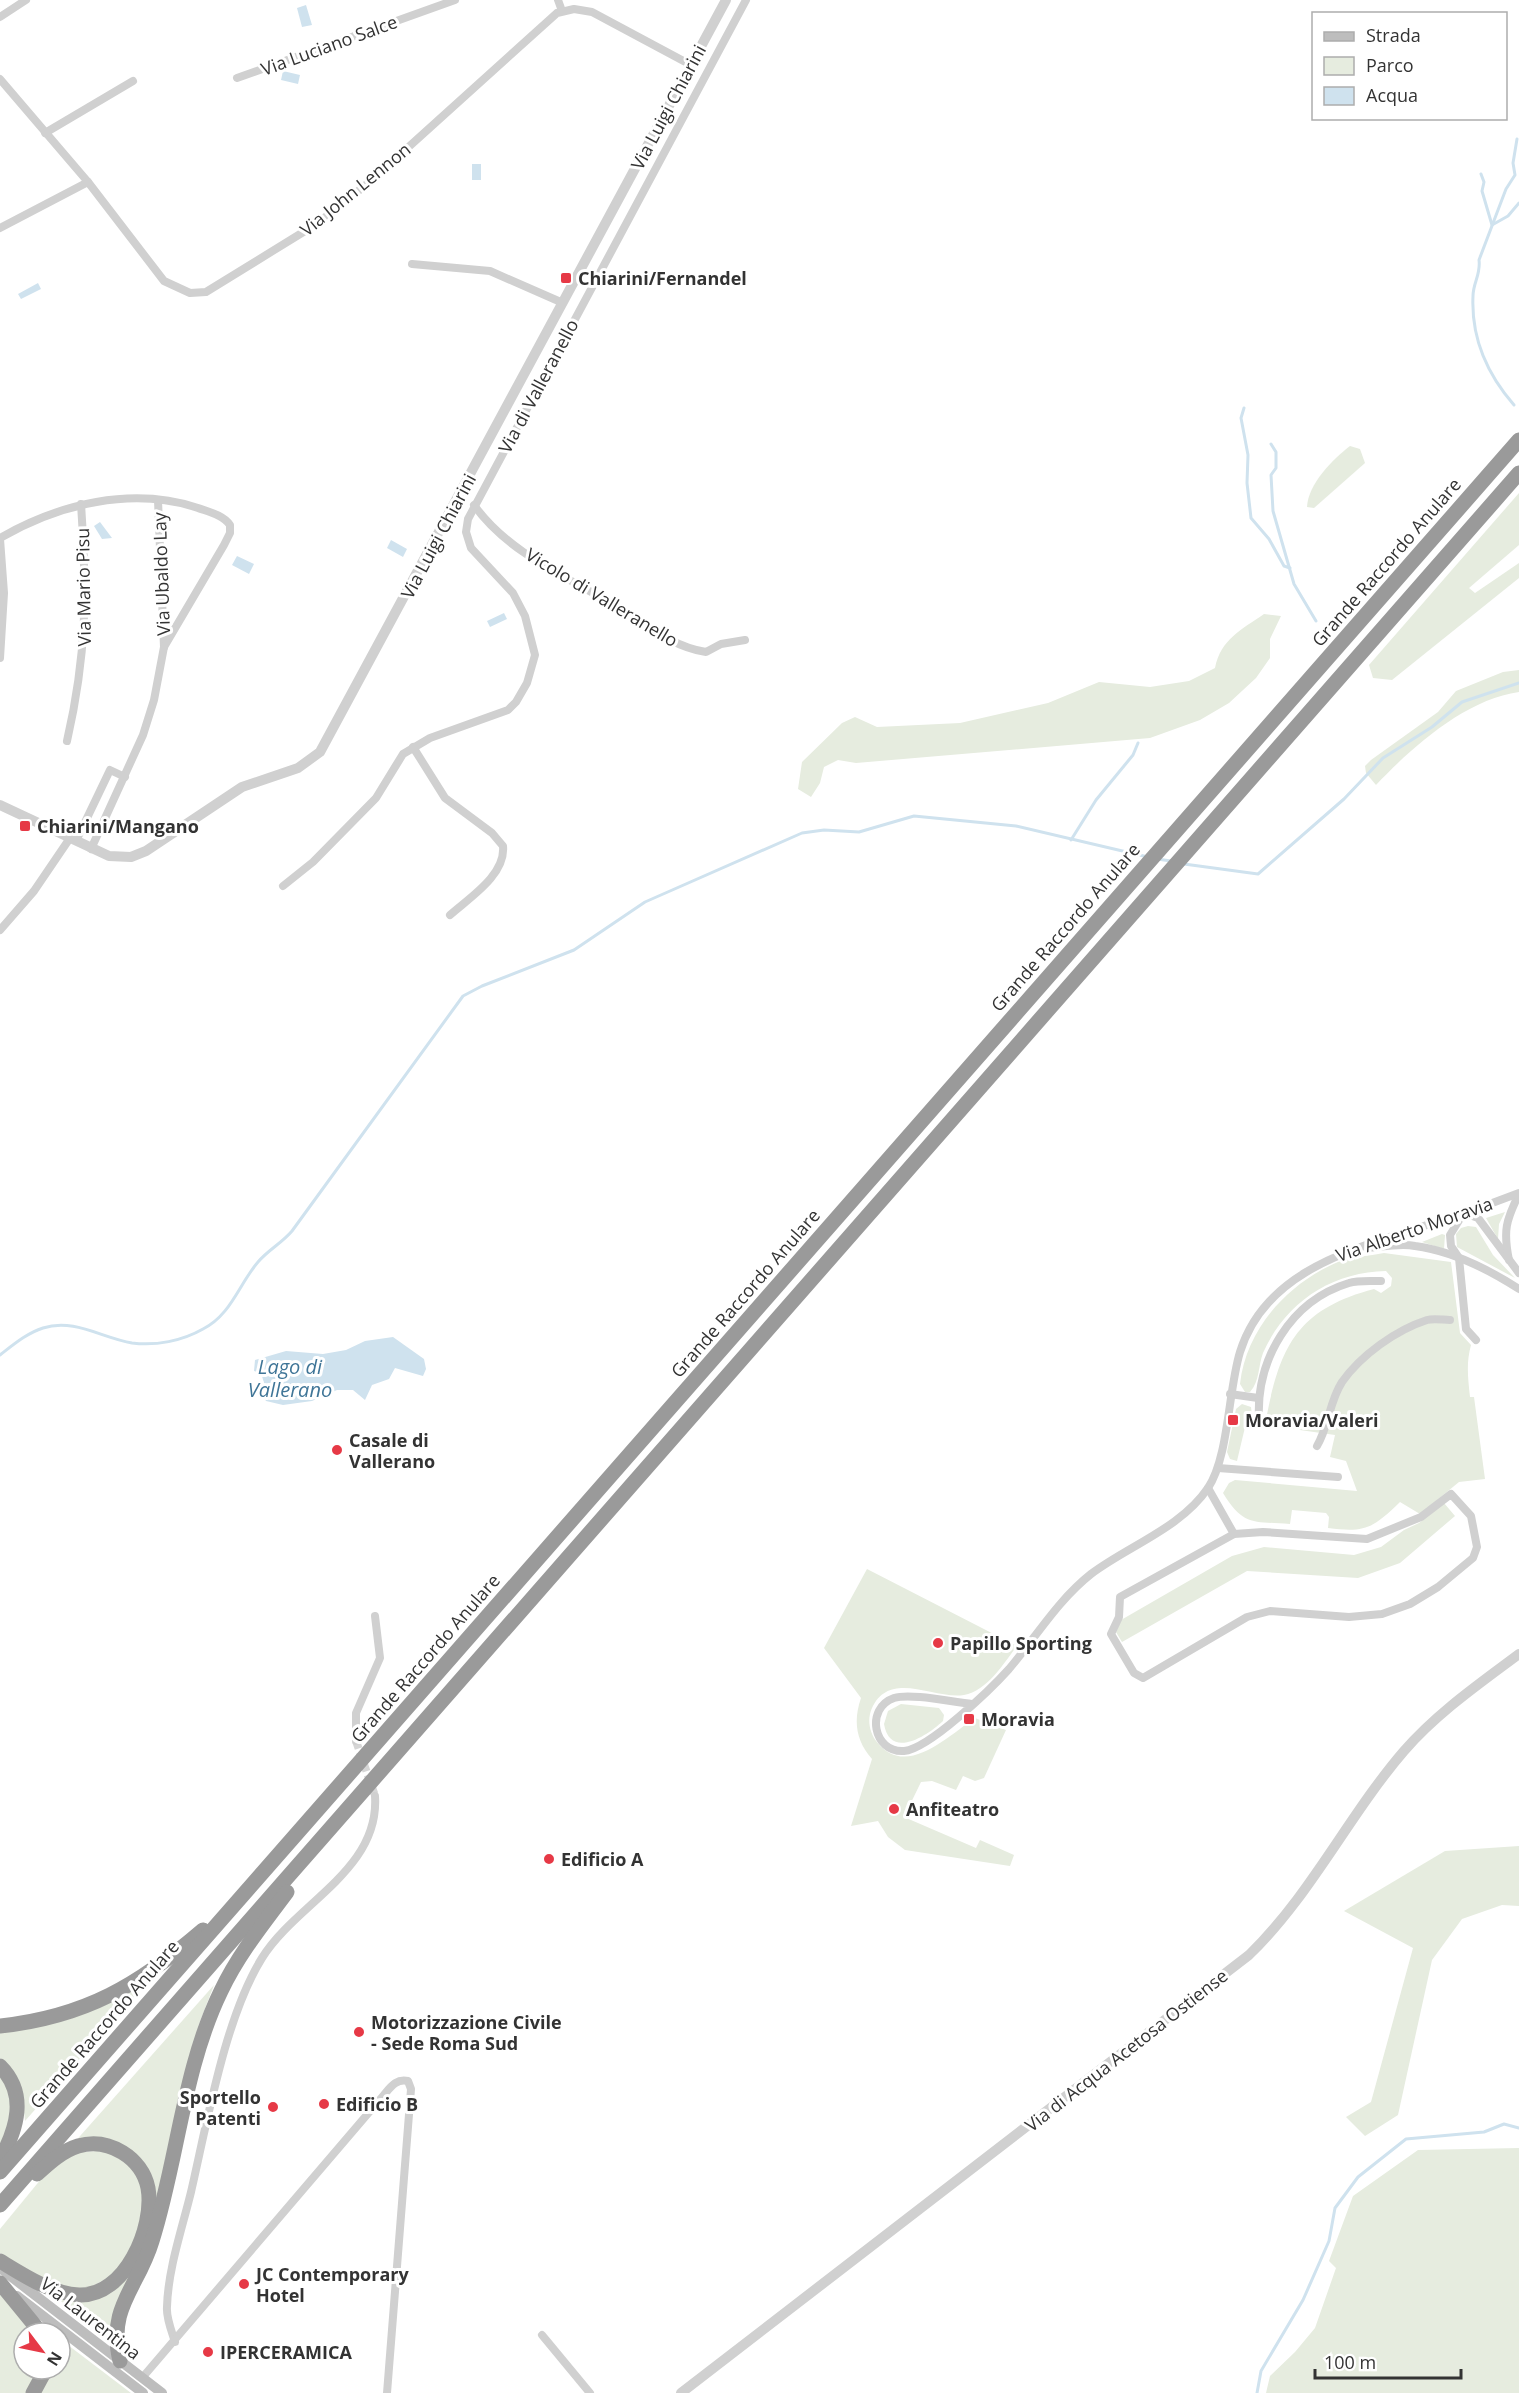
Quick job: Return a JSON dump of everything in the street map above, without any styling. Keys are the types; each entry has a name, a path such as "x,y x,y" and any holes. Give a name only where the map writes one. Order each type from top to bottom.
{"highway":[{"name":"Grande Raccordo Anulare","path":"0,2172 1519,440"},
{"path":"0,2205 1519,472"},
{"path":"120,2361 116,2339 118,2317 153,2239 197,2056 210,2015 243,1952 346,1811"},
{"path":"0,2026 69,2013 128,1987 169,1958 248,1890"},
{"path":"0,2066 15,2088 17,2110 14,2130 0,2160"},
{"path":"0,2205 58,2156 86,2145 111,2147 129,2157 143,2174 148,2192 145,2221 134,2257 121,2276 104,2289 83,2295 64,2293 0,2261"},
{"path":"0,2283 31,2321"}],"main road":[{"name":"Via Laurentina","path":"0,2268 162,2393"},
{"name":"Via Laurentina","path":"0,2283 143,2393"}],"street":[{"path":"0,17 26,0"},
{"name":"Via Luciano Salce","path":"237,78 455,0"},
{"path":"558,0 562,11 577,9 592,12 691,65"},
{"name":"Via Luigi Chiarini","path":"0,805 91,849 113,857 136,856 242,787 267,776 297,768 320,752 726,0"},
{"name":"Via di Valleranello","path":"283,886 313,862 376,798 386,786 397,761 413,747 430,738 510,709 524,688 534,662 534,648 519,602 478,558 468,542 466,525 474,505 746,0"},
{"name":"Via John Lennon","path":"0,79 88,182 164,281 190,293 207,292 302,234 346,201 546,21 562,11"},
{"path":"45,133 133,81"},
{"path":"0,228 88,182"},
{"path":"412,264 490,271 563,303"},
{"path":"0,658 4,593 0,538 37,518 81,504 124,499 181,503 210,512 227,521 231,530 164,647 149,718 125,777 91,849"},
{"name":"Via Ubaldo Lay","path":"158,500 164,647"},
{"name":"Via Mario Pisu","path":"67,741 79,684 85,638 86,588 81,504"},
{"name":"Vicolo di Valleranello","path":"474,505 490,525 520,549 667,638 706,652 721,644 745,640"},
{"path":"413,747 445,798 492,833 502,846 502,857 495,873 450,915"},
{"path":"0,930 34,891 73,840 110,770 125,777"},
{"path":"1509,1263 1504,1235 1509,1214 1519,1193"},
{"name":"Via Alberto Moravia","path":"972,1704 904,1697 892,1699 883,1705 877,1715 877,1733 883,1743 893,1750 912,1750 948,1726 995,1685 1062,1601 1082,1582 1110,1560 1175,1520 1208,1488 1218,1468 1230,1394 1240,1351 1249,1330 1270,1301 1297,1277 1335,1255 1519,1193"},
{"path":"1476,1340 1466,1329 1459,1258 1451,1246 1450,1235 1463,1213 1478,1218 1509,1263 1519,1273"},
{"path":"1355,1249 1413,1245 1459,1258 1489,1271 1519,1290"},
{"path":"1259,1419 1258,1398 1271,1353 1284,1329 1310,1302 1349,1283 1381,1281"},
{"path":"1317,1446 1325,1433 1327,1415 1342,1382 1374,1349 1429,1319 1450,1320"},
{"path":"1230,1394 1258,1398"},
{"path":"1218,1468 1338,1477"},
{"path":"1208,1488 1234,1534"},
{"path":"1451,1494 1472,1516 1477,1547 1473,1558 1438,1587 1410,1604 1382,1614 1349,1617 1270,1611 1247,1617 1146,1677 1134,1673 1111,1634 1119,1617 1120,1597 1234,1534 1263,1532 1367,1539 1421,1517 1451,1494"},
{"path":"356,1741 356,1713 380,1658 375,1616"},
{"name":"Via di Acqua Acetosa Ostiense","path":"681,2393 1249,1955 1297,1901 1403,1752 1460,1698 1519,1654"},
{"path":"175,2343 166,2309 172,2272 225,2053 243,1997 259,1962 279,1935 337,1880 367,1844 374,1821 375,1797"},
{"path":"142,2378 175,2343 383,2096 395,2083 403,2080 408,2081 411,2089 387,2393"},
{"path":"542,2335 590,2393"}],"green space":[{"path":"1350,446 1360,449 1365,463 1314,508 1307,507 1308,498 1317,481 1329,465"},
{"path":"1519,493 1519,545 1469,588 1475,593 1519,563 1519,578 1392,680 1373,678 1369,665"},
{"path":"1264,614 1281,616 1270,639 1270,658 1256,678 1229,703 1200,720 1150,738 856,763 838,760 824,767 820,783 811,797 798,789 802,762 842,723 855,717 877,727 960,723 1048,703 1099,682 1150,687 1189,681 1215,668 1227,642"},
{"path":"1519,670 1519,692 1499,696 1460,714 1406,755 1376,785 1366,773 1365,766 1371,760 1438,712 1456,691 1503,672"},
{"path":"1505,1212 1499,1224 1498,1239 1486,1218"},
{"path":"1476,1227 1493,1255 1515,1278 1457,1247 1456,1234 1461,1228"},
{"path":"1442,1234 1445,1235 1444,1249 1422,1242"},
{"path":"1384,1253 1451,1262 1460,1333 1471,1345 1468,1364 1469,1390 1470,1397 1474,1397 1485,1479 1459,1482 1420,1514 1400,1502 1383,1518 1360,1529 1328,1528 1329,1517 1326,1513 1292,1510 1290,1524 1258,1522 1244,1517 1230,1504 1223,1493 1229,1483 1235,1480 1357,1491 1346,1461 1330,1457 1335,1435 1265,1425 1277,1375 1295,1337 1308,1321 1325,1309 1347,1298 1374,1289 1381,1293 1391,1286 1392,1278 1386,1271 1347,1277 1329,1284 1297,1305 1272,1335 1263,1353 1253,1388 1250,1392 1245,1392 1240,1384 1244,1364 1260,1327 1287,1295 1302,1282 1338,1262"},
{"path":"1242,1404 1251,1407 1253,1423 1246,1423 1237,1461 1230,1459 1227,1452 1236,1409"},
{"path":"1444,1503 1455,1516 1400,1563 1358,1578 1247,1571 1122,1642 1116,1632 1121,1620 1232,1556 1264,1547 1354,1555 1381,1547 1404,1530 1419,1523"},
{"path":"867,1569 1017,1646 994,1675 980,1688 964,1695 901,1688 890,1690 880,1696 870,1712 869,1721 872,1734 877,1742 888,1752 901,1756 927,1751 975,1718 1006,1730 984,1778 975,1781 963,1776 956,1790 932,1781 921,1782 904,1817 976,1848 980,1840 1014,1855 1010,1866 905,1850 888,1837 878,1821 851,1826 872,1759 859,1738 857,1715 861,1698 824,1648"},
{"path":"901,1704 939,1708 944,1715 943,1721 928,1733 910,1742 894,1741 888,1735 884,1724 888,1711"},
{"path":"1519,1846 1519,1906 1502,1905 1462,1919 1432,1960 1398,2115 1365,2136 1346,2117 1371,2102 1413,1948 1344,1911 1445,1851"},
{"path":"148,1981 25,2121 18,2087 0,2058 0,2032"},
{"path":"214,1985 199,2024 154,2223 110,2339 53,2295 88,2299 145,2239 141,2162 73,2144"},
{"path":"0,2071 10,2090 12,2108 0,2146"},
{"path":"1519,2148 1519,2393 1266,2393 1270,2376 1295,2352 1315,2328 1336,2268 1329,2261 1353,2196 1418,2150"},
{"path":"111,2150 140,2176 145,2211 125,2269 81,2292 28,2273 0,2253 0,2229 46,2173 69,2153"},
{"path":"0,2294 26,2321 12,2321 12,2381 34,2381 28,2393 0,2393"},
{"path":"72,2348 131,2393 39,2393 44,2381 72,2381"}],"water":[{"path":"306,5 312,25 302,27 297,8"},
{"path":"283,71 300,75 298,84 281,80"},
{"path":"472,164 481,164 481,180 472,180"},
{"path":"38,283 41,289 21,299 18,294"},
{"path":"100,522 112,538 102,539 94,526"},
{"path":"391,540 407,549 403,557 387,548"},
{"path":"237,556 254,564 249,574 232,565"},
{"path":"504,613 507,619 490,627 487,621"},
{"name":"Lago di Vallerano","path":"393,1337 424,1359 426,1369 423,1376 395,1368 389,1379 372,1385 365,1400 353,1390 337,1390 312,1401 283,1405 266,1401 260,1391 265,1386 261,1373 254,1371 255,1360 286,1351 323,1354 346,1350 365,1341"}],"waterway":[{"path":"1514,405 1496,381 1483,355 1475,326 1473,296 1479,260 1506,189 1515,175 1513,163 1517,139"},
{"path":"1481,174 1484,182 1482,191 1492,225 1508,216 1519,203"},
{"path":"1244,408 1241,418 1248,455 1247,483 1251,518 1269,539 1284,566 1290,568"},
{"path":"1271,444 1276,452 1276,468 1271,475 1273,511 1294,584 1316,621"},
{"path":"1184,864 1258,874 1344,799 1383,758 1432,727 1462,702 1519,683"},
{"path":"1071,840 1096,800 1133,755 1138,743"},
{"path":"0,1355 31,1333 54,1326 77,1327 121,1341 150,1344 186,1337 213,1323 228,1307 258,1262 292,1231 463,996 482,986 574,950 645,902 802,833 824,830 859,832 914,816 1016,826 1148,857"},
{"path":"1157,859 1171,861"},
{"path":"1257,2393 1261,2371 1303,2300 1329,2241 1335,2208 1358,2177 1406,2139 1484,2132 1504,2124 1519,2128"}],"tunnel":[{"path":"356,1741 375,1796"}],"place":[{"name":"Chiarini/Fernandel","path":"566,278"},
{"name":"Chiarini/Mangano","path":"25,826"},
{"name":"Moravia/Valeri","path":"1233,1420"},
{"name":"Casale di Vallerano","path":"337,1450"},
{"name":"Papillo Sporting","path":"938,1643"},
{"name":"Moravia","path":"969,1719"},
{"name":"Anfiteatro","path":"894,1809"},
{"name":"Edificio A","path":"549,1859"},
{"name":"Motorizzazione Civile - Sede Roma Sud","path":"359,2032"},
{"name":"Edificio B","path":"324,2104"},
{"name":"Sportello Patenti","path":"273,2107"},
{"name":"JC Contemporary Hotel","path":"244,2284"},
{"name":"IPERCERAMICA","path":"208,2352"}]}
